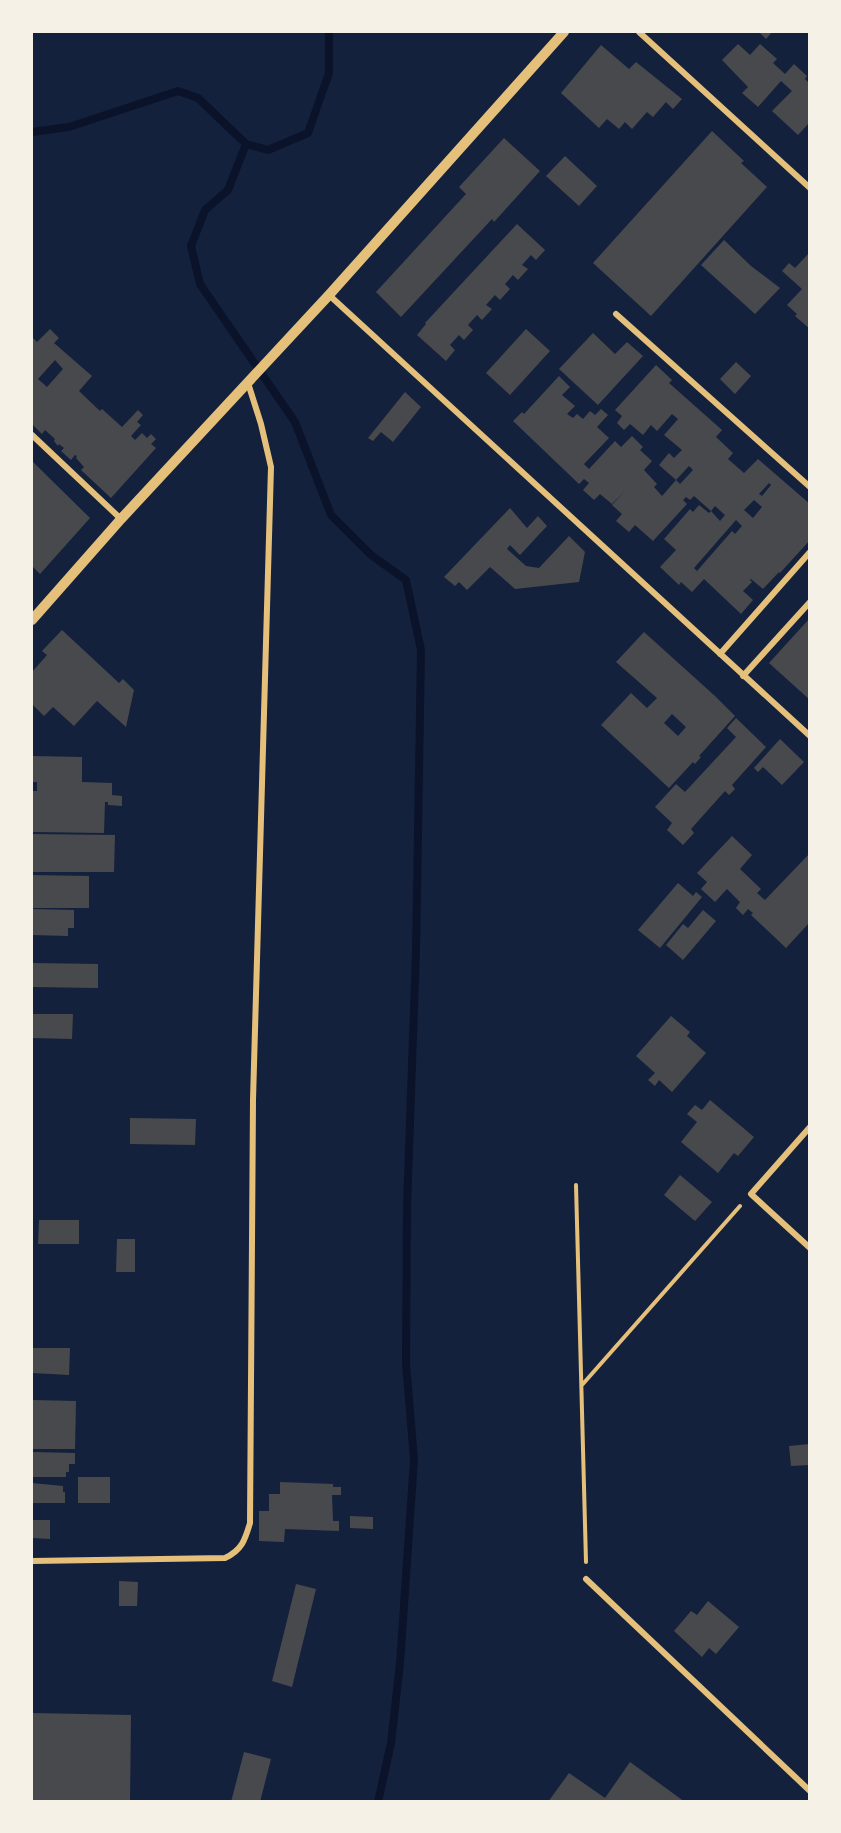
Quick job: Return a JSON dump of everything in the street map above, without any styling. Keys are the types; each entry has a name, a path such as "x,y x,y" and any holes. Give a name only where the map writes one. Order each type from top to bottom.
{"street":[{"path":"32,620 121,519 329,295 564,32"},
{"path":"639,32 810,188"},
{"path":"329,295 810,736"},
{"path":"616,314 810,487"},
{"path":"32,1561 225,1558 237,1552 244,1542 250,1522 253,1100 271,467 248,382"},
{"path":"32,435 121,519"},
{"path":"720,654 810,552"},
{"path":"743,676 810,602"},
{"path":"810,1127 751,1194 810,1248"},
{"path":"586,1579 810,1791"}],"path":[{"path":"576,1185 586,1579"},
{"path":"582,1385 751,1194"}],"building":[{"path":"759,32 772,32 766,39"},
{"path":"738,44 750,55 760,44 777,59 773,63 785,74 794,64 807,76 805,79 810,84 810,122 798,135 772,111 792,91 781,81 758,107 742,93 748,87 722,60"},
{"path":"601,45 629,69 636,62 682,99 673,109 666,102 653,117 647,112 632,129 625,122 619,129 607,119 599,128 561,93"},
{"path":"712,131 744,161 741,163 767,187 651,316 593,263"},
{"path":"504,138 540,171 494,222 492,219 401,317 376,292 466,194 459,187"},
{"path":"565,156 597,186 579,206 546,176"},
{"path":"517,224 545,250 536,260 531,255 522,265 528,269 518,280 513,275 505,284 510,289 500,300 495,295 486,305 492,309 482,320 477,315 468,325 473,330 464,340 459,335 450,345 455,350 446,361 417,335 425,323"},
{"path":"724,240 751,266 780,288 755,314 701,265"},
{"path":"810,252 810,329 795,316 797,314 787,305 802,289 782,271 789,263 795,268"},
{"path":"50,329 59,338 54,343 92,376 79,391 100,411 102,409 122,427 138,410 143,415 137,422 141,425 131,436 135,440 142,433 147,438 151,434 156,439 151,444 156,448 111,498 81,470 84,467 76,458 77,456 75,455 71,460 61,451 64,448 59,444 58,446 55,439 45,430 42,434 32,424 32,337 37,342","holes":["55,360 63,369 47,387 38,379"]},
{"path":"526,329 550,351 510,395 486,373"},
{"path":"593,333 615,354 627,342 643,356 598,405 559,369"},
{"path":"736,362 751,376 735,394 720,379"},
{"path":"656,365 672,380 669,383 722,430 716,437 733,453 728,459 744,473 758,459 810,504 810,540 763,589 750,580 752,582 743,591 753,600 741,614 704,579 692,592 681,582 679,585 660,567 676,550 664,539 690,509 693,512 699,505 709,513 711,511 694,496 690,500 686,497 683,500 687,504 653,541 635,525 629,532 616,521 622,514 612,505 625,491 612,504 600,494 594,500 583,490 589,483 584,479 579,484 513,421 522,412 524,414 559,376 570,387 562,395 575,406 567,414 573,418 577,414 583,419 590,411 595,415 601,409 608,415 597,427 609,438 584,464 589,469 615,441 621,447 632,436 643,447 640,450 652,461 644,470 657,484 654,487 662,496 676,480 659,465 669,453 674,458 682,450 664,435 678,419 672,414 657,431 651,425 643,435 630,424 624,430 617,423 622,416 615,410","holes":["689,466 693,470 680,484 676,480","769,483 771,485 762,496 759,494","754,500 762,507 753,518 744,510","715,506 725,515 720,521 711,511","736,520 742,526 735,534 732,531 697,571 694,568"]},
{"path":"405,392 421,407 393,442 381,432 373,441 368,438"},
{"path":"32,461 90,518 40,574 32,566"},
{"path":"510,508 527,528 538,516 547,526 520,555 510,545 507,549 526,566 539,568 569,536 585,552 579,582 515,589 490,567 467,590 459,582 455,586 444,577"},
{"path":"810,618 810,700 769,663"},
{"path":"62,630 119,683 123,679 134,690 126,727 97,701 74,726 53,707 44,716 32,704 32,672 47,655 42,651"},
{"path":"644,632 735,716 699,756 701,757 695,764 693,762 669,788 601,725 631,693 647,708 657,698 616,662","holes":["672,714 686,727 678,736 664,723"]},
{"path":"736,718 766,747 732,785 735,789 729,795 725,791 691,829 694,833 683,845 667,830 672,823 655,807 676,784 685,792 736,737 727,728"},
{"path":"780,739 804,762 782,785 763,767 758,772 754,768"},
{"path":"32,756 82,757 82,782 112,783 112,795 122,796 122,806 108,805 108,802 105,802 104,833 32,832 32,791 37,791 37,782 32,782"},
{"path":"32,834 115,835 114,872 32,872"},
{"path":"732,836 752,855 740,869 761,889 757,893 765,900 810,853 810,922 786,948 751,915 753,913 748,909 743,915 736,908 740,902 727,889 715,902 701,889 707,882 697,873"},
{"path":"32,875 89,876 89,908 32,908"},
{"path":"678,883 693,896 696,892 702,897 660,948 638,930"},
{"path":"32,909 74,910 74,928 68,928 68,936 32,935"},
{"path":"703,910 716,921 683,960 666,945 683,924 688,928"},
{"path":"32,963 98,964 98,988 32,987"},
{"path":"32,1014 73,1014 72,1039 32,1038"},
{"path":"671,1016 690,1032 687,1036 706,1053 672,1092 659,1080 655,1086 648,1080 655,1073 636,1056"},
{"path":"710,1100 754,1137 738,1156 734,1153 718,1173 681,1142 697,1122 687,1114 695,1105 702,1110"},
{"path":"130,1118 196,1119 195,1145 130,1144"},
{"path":"680,1175 712,1202 695,1221 664,1195"},
{"path":"39,1220 79,1220 79,1244 38,1244"},
{"path":"117,1239 135,1239 135,1272 116,1272"},
{"path":"32,1348 70,1348 69,1375 32,1373"},
{"path":"32,1400 76,1401 75,1449 32,1449"},
{"path":"810,1444 810,1465 791,1466 789,1446"},
{"path":"32,1452 75,1453 75,1464 69,1464 66,1477 32,1477"},
{"path":"78,1477 110,1477 110,1503 78,1503"},
{"path":"280,1482 333,1484 333,1487 341,1487 341,1495 332,1495 333,1521 339,1521 339,1531 285,1529 284,1542 259,1541 259,1511 269,1511 269,1494 280,1494"},
{"path":"32,1483 63,1486 65,1503 32,1503"},
{"path":"350,1516 373,1517 373,1529 350,1528"},
{"path":"32,1520 50,1520 50,1539 32,1538"},
{"path":"119,1581 138,1582 137,1606 119,1606"},
{"path":"296,1584 316,1589 292,1687 272,1681"},
{"path":"708,1601 739,1627 716,1654 709,1648 702,1657 674,1631 691,1611 697,1615"},
{"path":"32,1713 131,1715 130,1802 32,1802"},
{"path":"244,1752 271,1759 260,1802 231,1802"},
{"path":"630,1762 685,1802 548,1802 569,1773 605,1798"}],"waterway":[{"path":"32,132 69,127 178,91 198,98 246,144 268,150 308,133 329,73 329,32"},
{"path":"246,144 228,190 205,210 191,246 200,284 295,422 331,515 371,555 406,580 421,650 416,951 407,1207 406,1363 414,1460 400,1663 391,1743 378,1802"}]}
